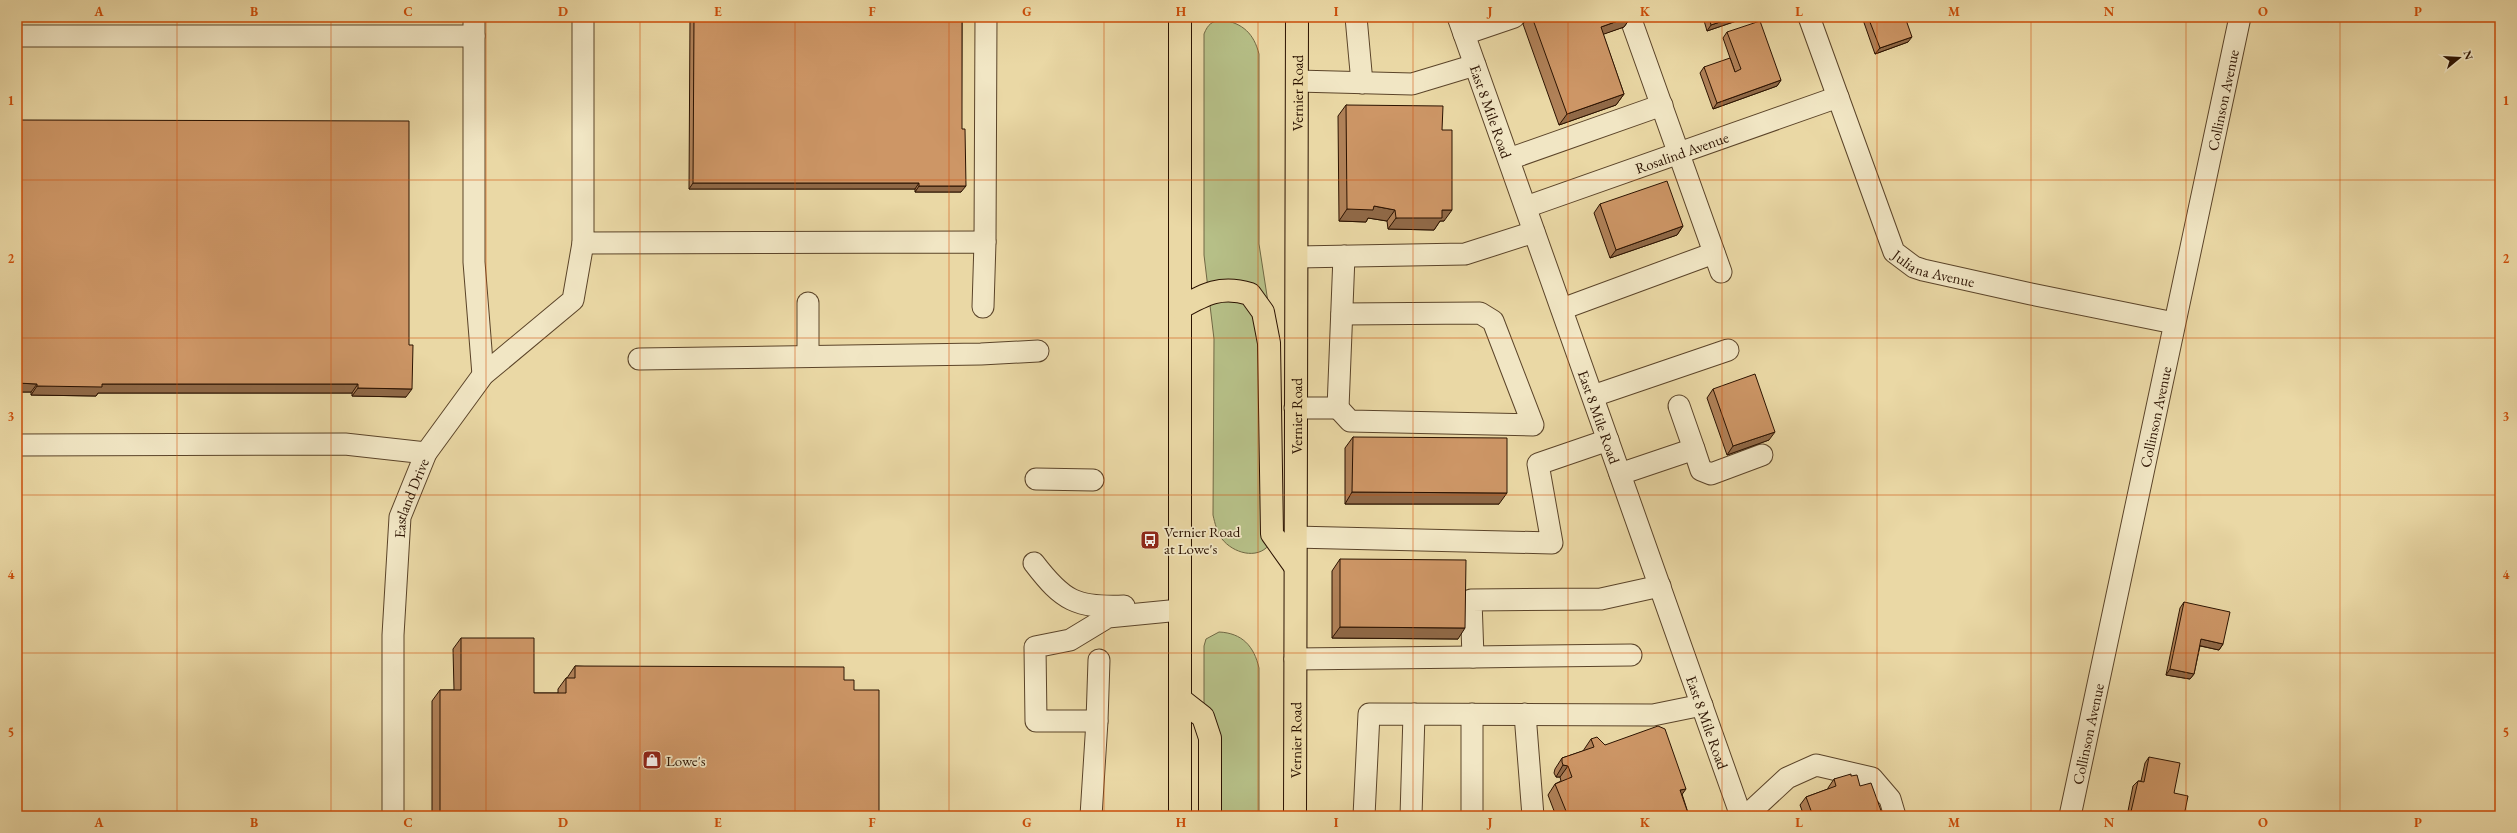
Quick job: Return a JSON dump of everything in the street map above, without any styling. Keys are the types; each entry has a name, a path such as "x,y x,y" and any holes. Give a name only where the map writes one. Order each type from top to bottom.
{"highway":[{"path":"1180,17 1180,816"},
{"name":"Vernier Road","path":"1295,816 1294,536 1297,257 1297,17"},
{"path":"1180,308 1209,292 1228,290 1250,294 1263,312 1270,343 1272,534 1294,565"},
{"path":"1180,699 1202,717 1210,738 1210,816"}],"street":[{"name":"Eastland Drive","path":"393,816 393,635 400,517 426,454 483,376 573,300 583,243 583,17"},
{"path":"983,307 985,242 986,17"},
{"path":"1356,17 1362,82"},
{"path":"1461,26 1514,17"},
{"path":"1562,309 1718,262 1630,17"},
{"name":"Juliana Avenue","path":"1809,17 1894,252 1902,260 1923,270 2174,323"},
{"name":"Collinson Avenue","path":"2070,816 2240,17"},
{"name":"East 8 Mile Road","path":"1461,26 1741,816"},
{"path":"17,36 474,27 474,262 483,376"},
{"path":"1297,81 1412,84 1475,65"},
{"name":"Rosalind Avenue","path":"1526,207 1838,97"},
{"path":"1509,159 1662,105"},
{"path":"1297,257 1465,254 1534,232"},
{"path":"583,243 985,242"},
{"path":"1338,408 1344,256"},
{"path":"808,303 808,356"},
{"path":"1295,408 1338,408 1350,420 1533,425 1493,321 1480,313 1342,314"},
{"path":"1593,396 1728,350"},
{"path":"639,359 981,354 1038,351"},
{"path":"1679,406 1701,470 1711,474 1762,455"},
{"path":"1294,536 1552,543 1538,464 1608,440"},
{"path":"17,445 345,444 426,454"},
{"path":"1620,474 1694,449"},
{"path":"1036,479 1093,480"},
{"path":"1034,563 1056,589 1077,603 1095,607 1144,604 1180,610"},
{"path":"1473,657 1471,600 1601,599 1660,586"},
{"path":"1096,721 1036,721 1035,647 1070,640 1108,617 1180,610"},
{"path":"1295,659 1631,655"},
{"path":"1091,816 1099,660"},
{"path":"1364,816 1369,714 1653,715 1702,705"},
{"path":"1411,816 1414,714"},
{"path":"1472,714 1472,816"},
{"path":"1525,714 1533,816"},
{"path":"1746,816 1787,778 1816,765 1872,778 1890,799 1895,816"}],"green space":[{"path":"1222,20 1242,27 1251,35 1259,54 1259,244 1270,315 1269,545 1264,550 1252,553 1239,551 1227,544 1219,534 1213,515 1214,339 1204,255 1204,34 1211,24"},
{"path":"1219,632 1234,635 1246,642 1254,653 1259,668 1259,816 1204,816 1204,646 1206,639"}],"building":[{"path":"694,17 962,17 962,129 965,129 966,186 919,186 919,183 693,183"},
{"path":"1532,17 1629,17 1601,27 1624,94 1567,114"},
{"path":"1709,17 1735,17 1711,25"},
{"path":"1868,17 1905,17 1912,37 1880,48"},
{"path":"1760,21 1781,80 1717,103 1704,67 1730,58 1735,72 1741,69 1727,32"},
{"path":"1346,105 1443,106 1442,130 1452,130 1452,210 1442,210 1442,218 1396,218 1395,210 1374,206 1373,210 1347,209"},
{"path":"17,120 409,121 409,345 413,345 412,389 358,388 358,384 102,384 102,387 37,386 37,384 17,383"},
{"path":"1667,181 1683,226 1616,250 1600,204"},
{"path":"1755,374 1775,432 1733,446 1713,389"},
{"path":"1353,437 1507,438 1507,493 1352,492"},
{"path":"1340,559 1466,560 1465,628 1340,627"},
{"path":"2184,602 2230,612 2223,644 2201,639 2194,674 2170,669"},
{"name":"Lowe's","path":"461,638 534,638 534,693 566,693 566,678 575,678 575,666 844,667 844,680 854,680 854,690 879,690 879,816 440,816 440,690 461,690"},
{"path":"1658,726 1665,729 1686,789 1680,790 1689,816 1568,816 1555,784 1572,777 1568,766 1563,765 1562,758 1594,747 1591,739 1597,737 1605,745"},
{"path":"2149,757 2180,763 2174,793 2188,796 2184,816 2130,816 2138,781 2144,782"},
{"path":"1851,774 1851,776 1857,775 1860,786 1871,783 1883,816 1813,816 1806,797 1836,786 1834,779"}],"place":[{"name":"Vernier Road at Lowe's","path":"1150,540"},
{"name":"Lowe's","path":"652,760"}]}
